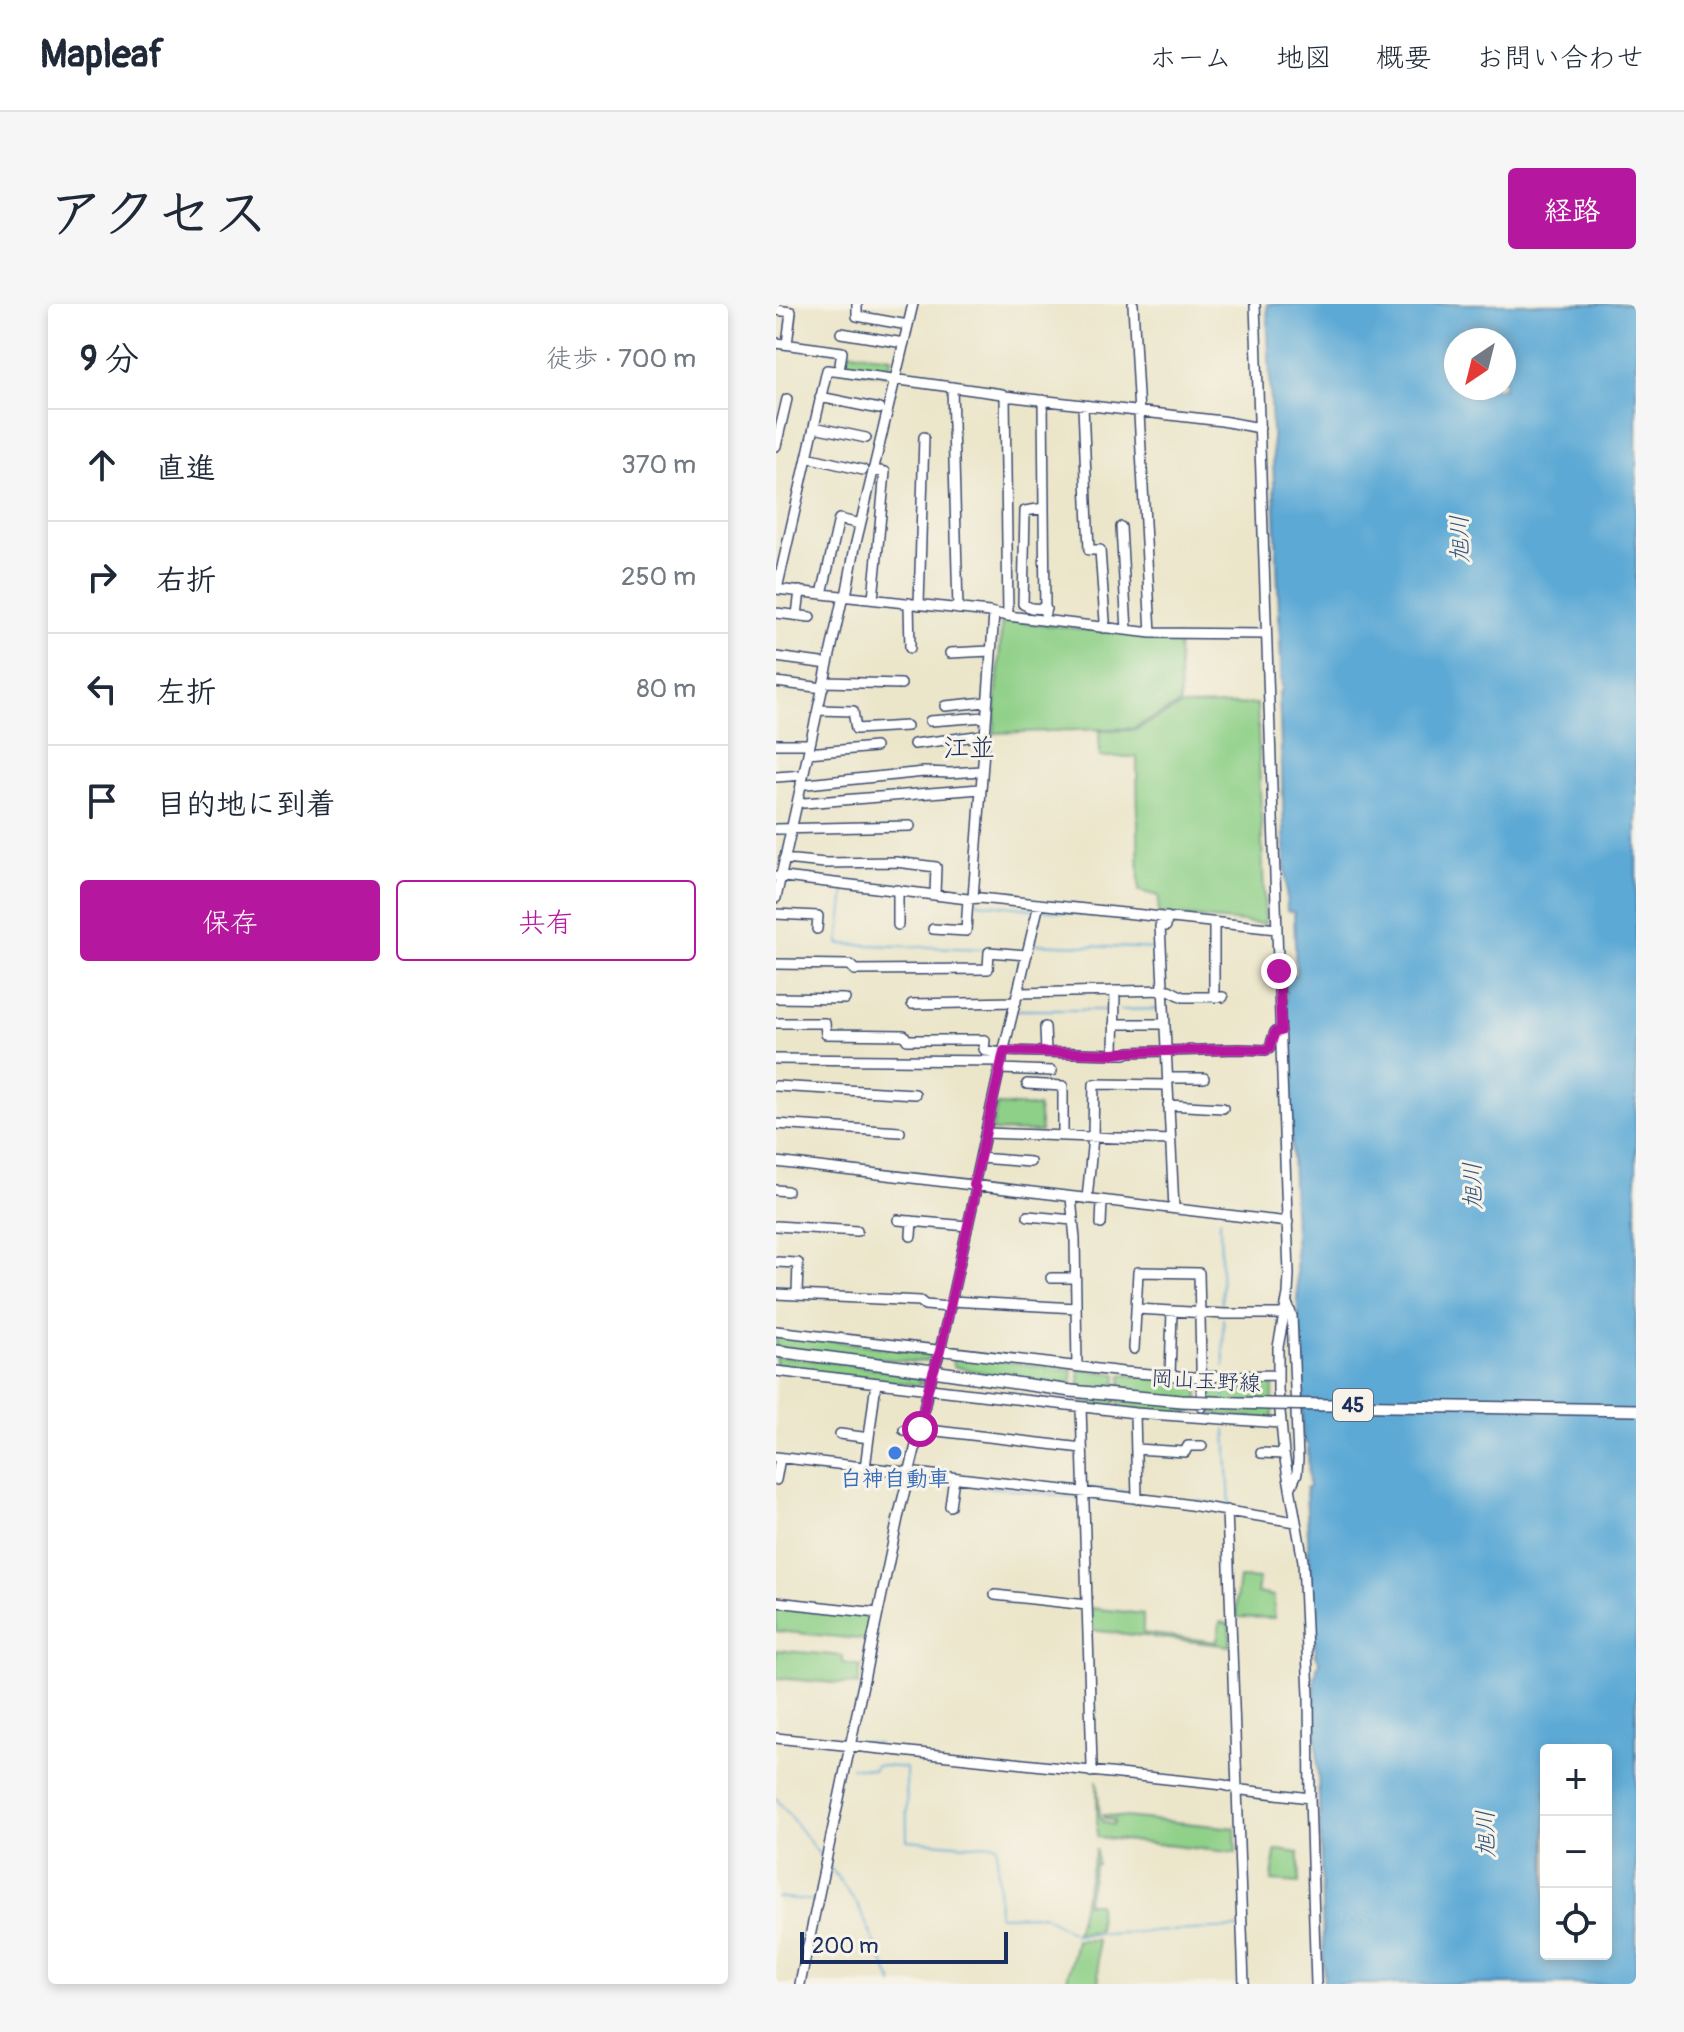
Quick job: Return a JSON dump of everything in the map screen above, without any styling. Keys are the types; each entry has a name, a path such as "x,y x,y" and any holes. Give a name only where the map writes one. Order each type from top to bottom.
{"main road":[{"name":"岡山玉野線","path":"776,1351 1071,1391 1181,1401 1636,1410"}],"street":[{"path":"857,304 857,316 905,325"},
{"path":"776,898 778,877 787,860 821,710 868,470 913,304"},
{"path":"1133,304 1136,412 1151,633"},
{"path":"1255,304 1288,1222 1289,1284 1280,1333 1277,1375 1284,1454 1304,1576 1316,1984"},
{"path":"776,310 791,312 781,343 842,352 839,371"},
{"path":"841,333 901,343"},
{"path":"1260,428 827,370 777,587 958,606 994,614 1030,614 1151,633 1266,634"},
{"path":"952,387 958,606"},
{"path":"1005,396 1008,613"},
{"path":"820,397 879,409"},
{"path":"776,446 787,399"},
{"path":"1043,400 1045,616"},
{"path":"1083,406 1089,550 1100,550 1104,625"},
{"path":"814,427 866,438"},
{"path":"910,648 916,602 924,437"},
{"path":"807,457 885,472 873,596"},
{"path":"1030,614 1023,604 1025,511 1044,508"},
{"path":"823,591 839,519 858,524"},
{"path":"1121,527 1127,628"},
{"path":"797,615 800,591"},
{"path":"776,613 810,617"},
{"path":"933,929 966,931 974,898 994,614"},
{"path":"950,653 990,651"},
{"path":"776,657 828,664"},
{"path":"776,682 901,684"},
{"path":"945,706 986,702"},
{"path":"821,710 853,711 856,729 907,726"},
{"path":"930,721 985,717"},
{"path":"914,744 984,735"},
{"path":"776,744 811,751 875,747"},
{"path":"776,777 804,781 981,771"},
{"path":"804,803 980,789"},
{"path":"776,829 910,826"},
{"path":"787,860 896,862 936,867 935,892"},
{"path":"823,880 825,863"},
{"path":"778,877 935,892 1164,923 1214,923 1277,929"},
{"path":"898,890 898,925"},
{"path":"800,1984 908,1476 940,1351 976,1189 974,1185 983,1158 1039,908"},
{"path":"777,914 818,916 817,929"},
{"path":"1164,923 1165,1024 1172,1105 1170,1140 1174,1207"},
{"path":"912,1004 1115,991 1165,990 1183,997 1218,997 1214,923"},
{"path":"776,964 850,965 855,970 988,969 989,952 1027,955"},
{"path":"1114,1054 1115,991"},
{"path":"776,998 845,999"},
{"path":"776,1023 825,1023 826,1034 904,1035 907,1040 985,1040 986,1051 1004,1059 1052,1071"},
{"path":"1114,1024 1165,1024"},
{"path":"1045,1027 1046,1052"},
{"path":"776,1059 1004,1059 1046,1052 1114,1054 1266,1050 1275,1032 1281,1031"},
{"path":"1088,1197 1094,1084 1204,1078"},
{"path":"1027,1084 1063,1086 1063,1136"},
{"path":"776,1086 915,1094"},
{"path":"1172,1105 1223,1108"},
{"path":"776,1124 900,1132"},
{"path":"988,1133 1170,1140"},
{"path":"983,1158 1030,1162"},
{"path":"776,1162 1288,1222"},
{"path":"1071,1198 1077,1366"},
{"path":"1101,1224 1102,1201"},
{"path":"1028,1216 1073,1220"},
{"path":"898,1220 968,1226"},
{"path":"911,1236 912,1221"},
{"path":"776,1226 857,1231"},
{"path":"776,1262 798,1263 797,1295"},
{"path":"1134,1349 1138,1272 1199,1273 1202,1417"},
{"path":"1051,1278 1075,1278"},
{"path":"776,1294 920,1301 925,1305 1076,1308"},
{"path":"1287,1301 1292,1316 1298,1459 1297,1473 1290,1489"},
{"path":"1137,1309 1284,1314"},
{"path":"1170,1375 1172,1311"},
{"path":"776,1331 1170,1375 1277,1375"},
{"path":"776,1371 1135,1413 1281,1423"},
{"path":"866,1465 876,1383"},
{"path":"1081,1407 1091,1771"},
{"path":"1135,1413 1137,1495"},
{"path":"904,1430 1082,1448"},
{"path":"840,1434 869,1438"},
{"path":"1136,1449 1185,1452 1188,1446 1202,1446"},
{"path":"1261,1453 1284,1454"},
{"path":"776,1480 779,1460 866,1465 908,1476 1083,1493 1137,1495 1296,1522"},
{"path":"950,1506 954,1481"},
{"path":"1229,1511 1244,1984"},
{"path":"995,1595 1087,1605"},
{"path":"776,1602 878,1613"},
{"path":"776,1738 850,1742 1224,1785 1310,1798"}],"green space":[{"path":"844,351 892,357 887,375 841,369"},
{"path":"1002,620 1152,637 1178,637 1180,704 1134,728 994,733"},
{"path":"1257,704 1265,924 1158,914 1159,896 1139,891 1137,757 1100,757 1099,731 1135,730 1181,706"},
{"path":"997,1105 1038,1107 1041,1132 992,1131"},
{"path":"776,1334 932,1355 926,1361 914,1362 776,1347"},
{"path":"952,1355 1072,1370 1072,1385 1012,1378 953,1366"},
{"path":"776,1356 915,1376 922,1383 776,1369"},
{"path":"1079,1369 1117,1374 1114,1407 1081,1403"},
{"path":"1122,1375 1191,1380 1198,1388 1197,1409 1189,1414 1118,1407"},
{"path":"1267,1380 1273,1385 1273,1415 1269,1419 1211,1414 1209,1411 1205,1393 1210,1381"},
{"path":"1239,1578 1259,1579 1257,1593 1274,1596 1274,1618 1237,1617"},
{"path":"776,1606 875,1616 869,1640 776,1631"},
{"path":"1090,1608 1143,1614 1143,1633 1217,1642 1220,1622 1229,1624 1231,1646 1091,1630"},
{"path":"776,1650 843,1656 843,1663 861,1666 858,1685 776,1678"},
{"path":"1097,1780 1103,1822 1113,1825 1114,1821 1103,1815 1235,1828 1236,1853 1097,1837"},
{"path":"1096,1849 1097,1864 1086,1903 1098,1903 1099,1931 1076,1933"},
{"path":"1275,1852 1299,1853 1299,1883 1272,1881"},
{"path":"1076,1940 1097,1940 1099,1984 1066,1984"}],"water":[{"name":"旭川","path":"1267,304 1636,304 1636,1984 1324,1984 1314,1676 1320,1663 1316,1655 1310,1586 1306,1488 1309,1487 1308,1446 1303,1439 1285,976 1296,975 1294,912 1287,911 1279,693 1282,690"}],"waterway":[{"path":"830,677 841,625"},
{"path":"845,890 839,944 986,949"},
{"path":"977,900 978,903 1032,909"},
{"path":"1042,910 1159,922"},
{"path":"1034,944 1159,949"},
{"path":"1120,1010 1162,1009"},
{"path":"1016,1010 1110,1010"},
{"path":"1220,1219 1222,1309"},
{"path":"1223,1319 1224,1366"},
{"path":"1224,1382 1225,1397"},
{"path":"1226,1430 1230,1507"},
{"path":"781,1463 906,1478"},
{"path":"912,1478 950,1482"},
{"path":"956,1483 1081,1498"},
{"path":"1089,1488 1134,1493"},
{"path":"1087,1498 1136,1503"},
{"path":"1196,1501 1229,1506"},
{"path":"776,1733 846,1740"},
{"path":"857,1742 878,1744"},
{"path":"851,1767 874,1770 875,1765 906,1768 907,1840 997,1846 999,1916 1043,1915 1076,1935 1238,1928"},
{"path":"776,1798 822,1858"},
{"path":"829,1866 858,1905 893,1984"},
{"path":"776,1897 815,1901"}],"place":[{"name":"白神自動車","path":"895,1453"}],"district":[{"name":"江並","path":"969,748"}],"route":[{"path":"920,1429 940,1351 1004,1051 1125,1054 1266,1050 1275,1032 1281,1031 1279,971"}]}
